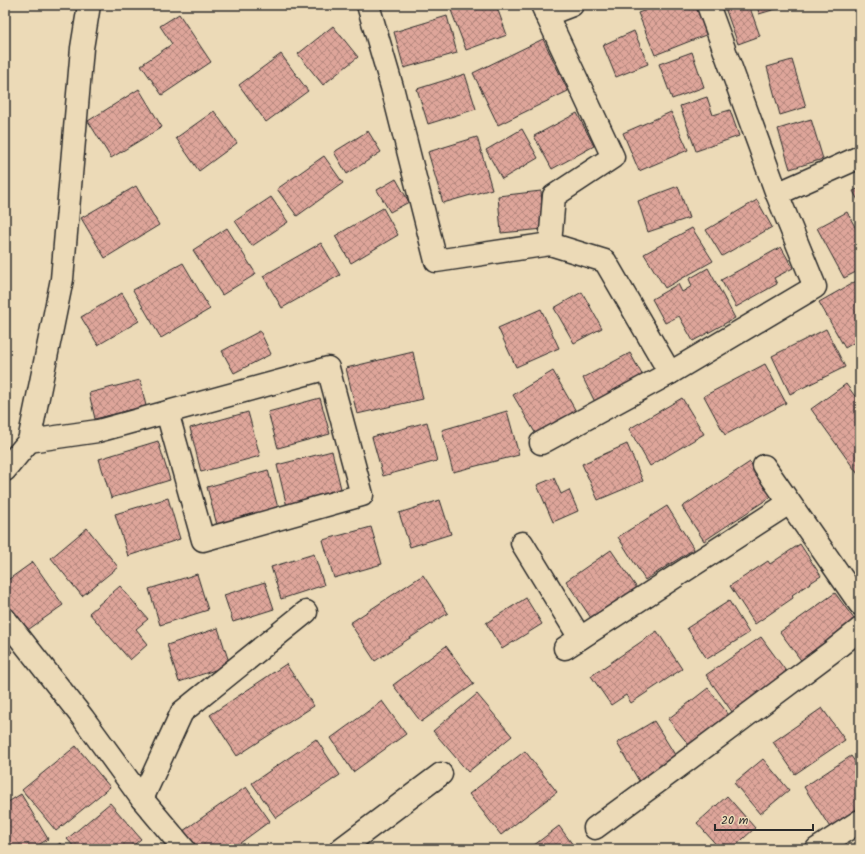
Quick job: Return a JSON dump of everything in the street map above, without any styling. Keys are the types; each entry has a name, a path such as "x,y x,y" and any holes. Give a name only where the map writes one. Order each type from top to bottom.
{"street":[{"path":"5,470 29,440 62,279 82,48 89,5"},
{"path":"368,5 392,87 436,261 550,244 605,261 670,373"},
{"path":"550,244 554,196 613,157 544,10 572,5"},
{"path":"541,443 670,373 815,288 777,194 708,5"},
{"path":"777,194 860,157"},
{"path":"29,440 98,431 167,412 328,368 362,495 203,540 167,412"},
{"path":"764,466 860,604"},
{"path":"522,543 573,643 789,503"},
{"path":"142,799 182,712 306,612"},
{"path":"5,619 83,718 142,799 184,849"},
{"path":"595,828 670,774 860,629"},
{"path":"341,849 441,774"},
{"path":"817,849 860,821"}],"building":[{"path":"449,5 496,5 507,35 466,50"},
{"path":"660,5 697,5 708,34 655,55 638,13"},
{"path":"724,5 749,5 760,36 738,44"},
{"path":"757,5 778,5 779,8 759,14"},
{"path":"179,14 211,62 162,95 141,65 172,44 160,26"},
{"path":"447,16 457,53 404,68 394,32"},
{"path":"333,26 358,57 323,85 298,54"},
{"path":"634,31 648,64 616,77 603,45"},
{"path":"543,39 568,91 498,125 473,73"},
{"path":"692,52 704,87 672,99 659,64"},
{"path":"281,54 308,91 266,122 239,85"},
{"path":"792,60 806,107 780,115 767,67"},
{"path":"465,74 476,109 428,124 417,89"},
{"path":"139,89 162,127 111,158 88,121"},
{"path":"707,97 713,115 730,110 739,136 696,151 680,106"},
{"path":"214,111 237,143 199,171 176,138"},
{"path":"671,112 688,150 639,171 623,133"},
{"path":"577,113 594,146 552,169 534,136"},
{"path":"811,119 823,159 790,169 778,129"},
{"path":"522,129 538,158 502,179 486,150"},
{"path":"368,131 381,152 347,174 334,152"},
{"path":"477,137 492,189 443,203 428,152"},
{"path":"324,156 343,183 297,216 277,189"},
{"path":"396,179 409,202 390,212 377,190"},
{"path":"136,186 159,225 105,258 81,218"},
{"path":"678,186 689,218 648,232 638,201"},
{"path":"860,188 860,204 853,191"},
{"path":"541,191 544,229 501,233 498,196"},
{"path":"271,197 288,222 252,246 235,221"},
{"path":"757,200 772,227 722,256 706,230"},
{"path":"383,208 398,235 351,263 335,236"},
{"path":"847,212 860,236 860,270 844,278 817,228"},
{"path":"227,228 256,274 222,295 193,250"},
{"path":"692,228 713,261 665,288 644,254"},
{"path":"321,243 340,275 282,308 263,276"},
{"path":"781,247 793,268 774,278 777,284 736,307 721,280"},
{"path":"183,263 210,309 161,338 133,290"},
{"path":"708,268 735,318 693,341 679,316 665,323 652,299 678,284 682,292 692,286 689,279"},
{"path":"860,279 860,339 845,348 819,302"},
{"path":"582,292 602,328 574,343 554,308"},
{"path":"122,293 139,321 98,345 81,317"},
{"path":"541,309 559,348 516,367 498,328"},
{"path":"826,329 845,367 790,394 772,356"},
{"path":"260,331 271,354 234,373 222,351"},
{"path":"413,352 423,399 357,414 346,368"},
{"path":"630,353 644,378 596,404 583,378"},
{"path":"765,364 786,403 725,435 704,396"},
{"path":"553,371 577,413 537,436 513,395"},
{"path":"140,380 146,406 95,419 89,393"},
{"path":"846,384 860,403 860,477 811,409"},
{"path":"320,398 330,434 278,448 268,412"},
{"path":"682,398 704,434 650,466 629,429"},
{"path":"507,411 519,455 453,472 442,430"},
{"path":"248,412 260,456 201,472 190,428"},
{"path":"427,422 437,461 383,476 372,437"},
{"path":"158,441 170,480 111,498 99,459"},
{"path":"627,444 643,481 598,500 582,464"},
{"path":"332,451 342,493 287,507 277,465"},
{"path":"750,462 772,496 704,541 682,507"},
{"path":"268,470 278,508 217,525 207,487"},
{"path":"554,478 561,494 569,490 578,511 553,522 537,485"},
{"path":"168,498 180,539 128,556 115,514"},
{"path":"440,500 451,534 410,547 399,513"},
{"path":"667,506 694,549 645,580 618,537"},
{"path":"371,527 382,564 334,578 323,540"},
{"path":"87,528 118,567 82,596 51,558"},
{"path":"800,544 821,576 792,595 793,598 755,624 730,586 768,561 770,564"},
{"path":"611,550 637,588 591,618 566,581"},
{"path":"314,554 324,585 281,599 271,567"},
{"path":"33,562 63,605 25,632 5,604 5,582"},
{"path":"197,574 208,610 160,625 149,589"},
{"path":"423,575 448,613 375,661 350,623"},
{"path":"265,582 274,609 233,622 224,595"},
{"path":"120,586 148,619 136,629 148,644 130,660 89,613"},
{"path":"835,593 857,623 803,663 780,632"},
{"path":"526,598 542,624 502,649 486,623"},
{"path":"729,601 749,633 707,659 687,628"},
{"path":"218,628 230,665 179,682 167,645"},
{"path":"657,631 682,669 631,703 626,695 611,705 591,676"},
{"path":"761,637 791,678 735,716 706,675"},
{"path":"5,642 12,652 5,658"},
{"path":"446,646 474,684 421,722 393,685"},
{"path":"286,664 314,706 237,756 210,715"},
{"path":"708,688 732,719 693,750 668,719"},
{"path":"477,694 512,736 468,772 433,731"},
{"path":"382,701 406,734 353,772 331,738"},
{"path":"822,708 845,740 795,774 773,742"},
{"path":"654,721 677,758 639,781 617,743"},
{"path":"316,739 340,775 276,818 252,783"},
{"path":"76,746 110,787 56,831 22,790"},
{"path":"525,751 557,792 501,835 469,794"},
{"path":"851,756 860,769 860,810 831,829 804,787"},
{"path":"763,759 789,790 760,814 734,783"},
{"path":"246,787 270,821 232,849 196,849 183,831"},
{"path":"21,794 48,839 32,849 5,849 5,804"},
{"path":"727,796 755,828 732,849 720,849 697,823"},
{"path":"110,803 141,839 129,849 76,849 67,839"},
{"path":"559,826 576,849 529,849"},
{"path":"60,843 65,849 52,849"}]}
